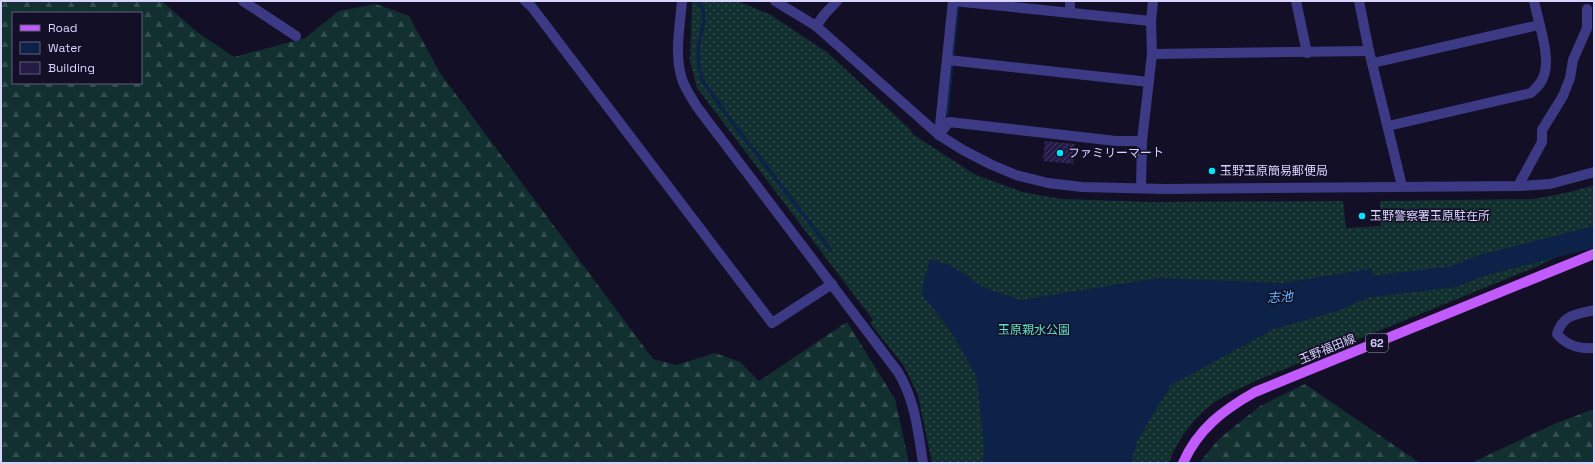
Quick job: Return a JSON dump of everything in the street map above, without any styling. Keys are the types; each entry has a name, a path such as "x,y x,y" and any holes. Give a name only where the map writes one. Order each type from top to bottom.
{"main road":[{"name":"玉野福田線","path":"1183,463 1196,438 1211,421 1229,407 1255,392 1594,254"}],"street":[{"path":"243,1 296,36"},
{"path":"525,1 531,6 772,323 832,284"},
{"path":"682,1 678,59 682,80 686,89 697,107 906,384 914,410 923,463"},
{"path":"775,1 816,26 939,135 990,164 1016,175 1048,183 1082,187 1141,188 1518,186 1550,184 1594,172"},
{"path":"816,26 837,1"},
{"path":"939,135 952,61 956,1 1150,21"},
{"path":"1070,1 1070,13"},
{"path":"1141,188 1142,141 1152,54 1150,21 1153,1"},
{"path":"1296,1 1307,53"},
{"path":"1360,1 1369,51 1374,63 1402,186"},
{"path":"1388,126 1531,93 1542,80 1547,62 1534,1"},
{"path":"1518,186 1542,142 1542,130 1563,96 1570,78 1573,60 1587,28 1587,9"},
{"path":"1374,63 1539,25"},
{"path":"1152,54 1369,51"},
{"path":"952,61 1149,82"},
{"path":"939,135 949,122 1116,141 1142,141"},
{"path":"1594,310 1566,317 1557,334 1570,345 1583,349 1594,348"}],"green space":[{"path":"1,1 162,1 197,32 234,57 305,38 339,11 376,4 409,16 440,73 653,359 676,365 715,353 740,362 759,381 847,322 895,399 909,463 1,463"},
{"name":"玉原親水公園","path":"694,1 738,1 771,15 828,53 912,131 911,133 974,174 1022,192 1062,199 1151,202 1343,201 1346,228 1381,226 1380,201 1534,199 1570,192 1594,185 1594,241 1584,243 1536,267 1253,382 1228,394 1212,404 1189,427 1177,445 1169,463 932,463 918,395 904,366 870,323 873,320 697,88 690,61 692,3"},
{"path":"1305,384 1420,463 1199,463 1219,439 1260,406"},
{"path":"1594,409 1594,463 1471,463 1554,424"}],"water":[{"path":"930,260 950,265 985,288 1020,300 1159,278 1282,283 1371,269 1379,292 1340,310 1274,329 1171,385 1137,441 1131,463 983,463 984,449 977,377 950,330 921,293"}],"building":[{"path":"1045,141 1075,144 1073,164 1043,161"}],"waterway":[{"path":"697,1 703,9 704,21 698,47 699,67 702,80 732,122 830,249"},
{"path":"947,114 958,2"},
{"name":"志池","path":"1349,289 1452,277 1483,265 1594,237"}],"place":[{"name":"ファミリーマート","path":"1060,153"},
{"name":"玉野玉原簡易郵便局","path":"1212,171"},
{"name":"玉野警察署玉原駐在所","path":"1362,216"}]}
